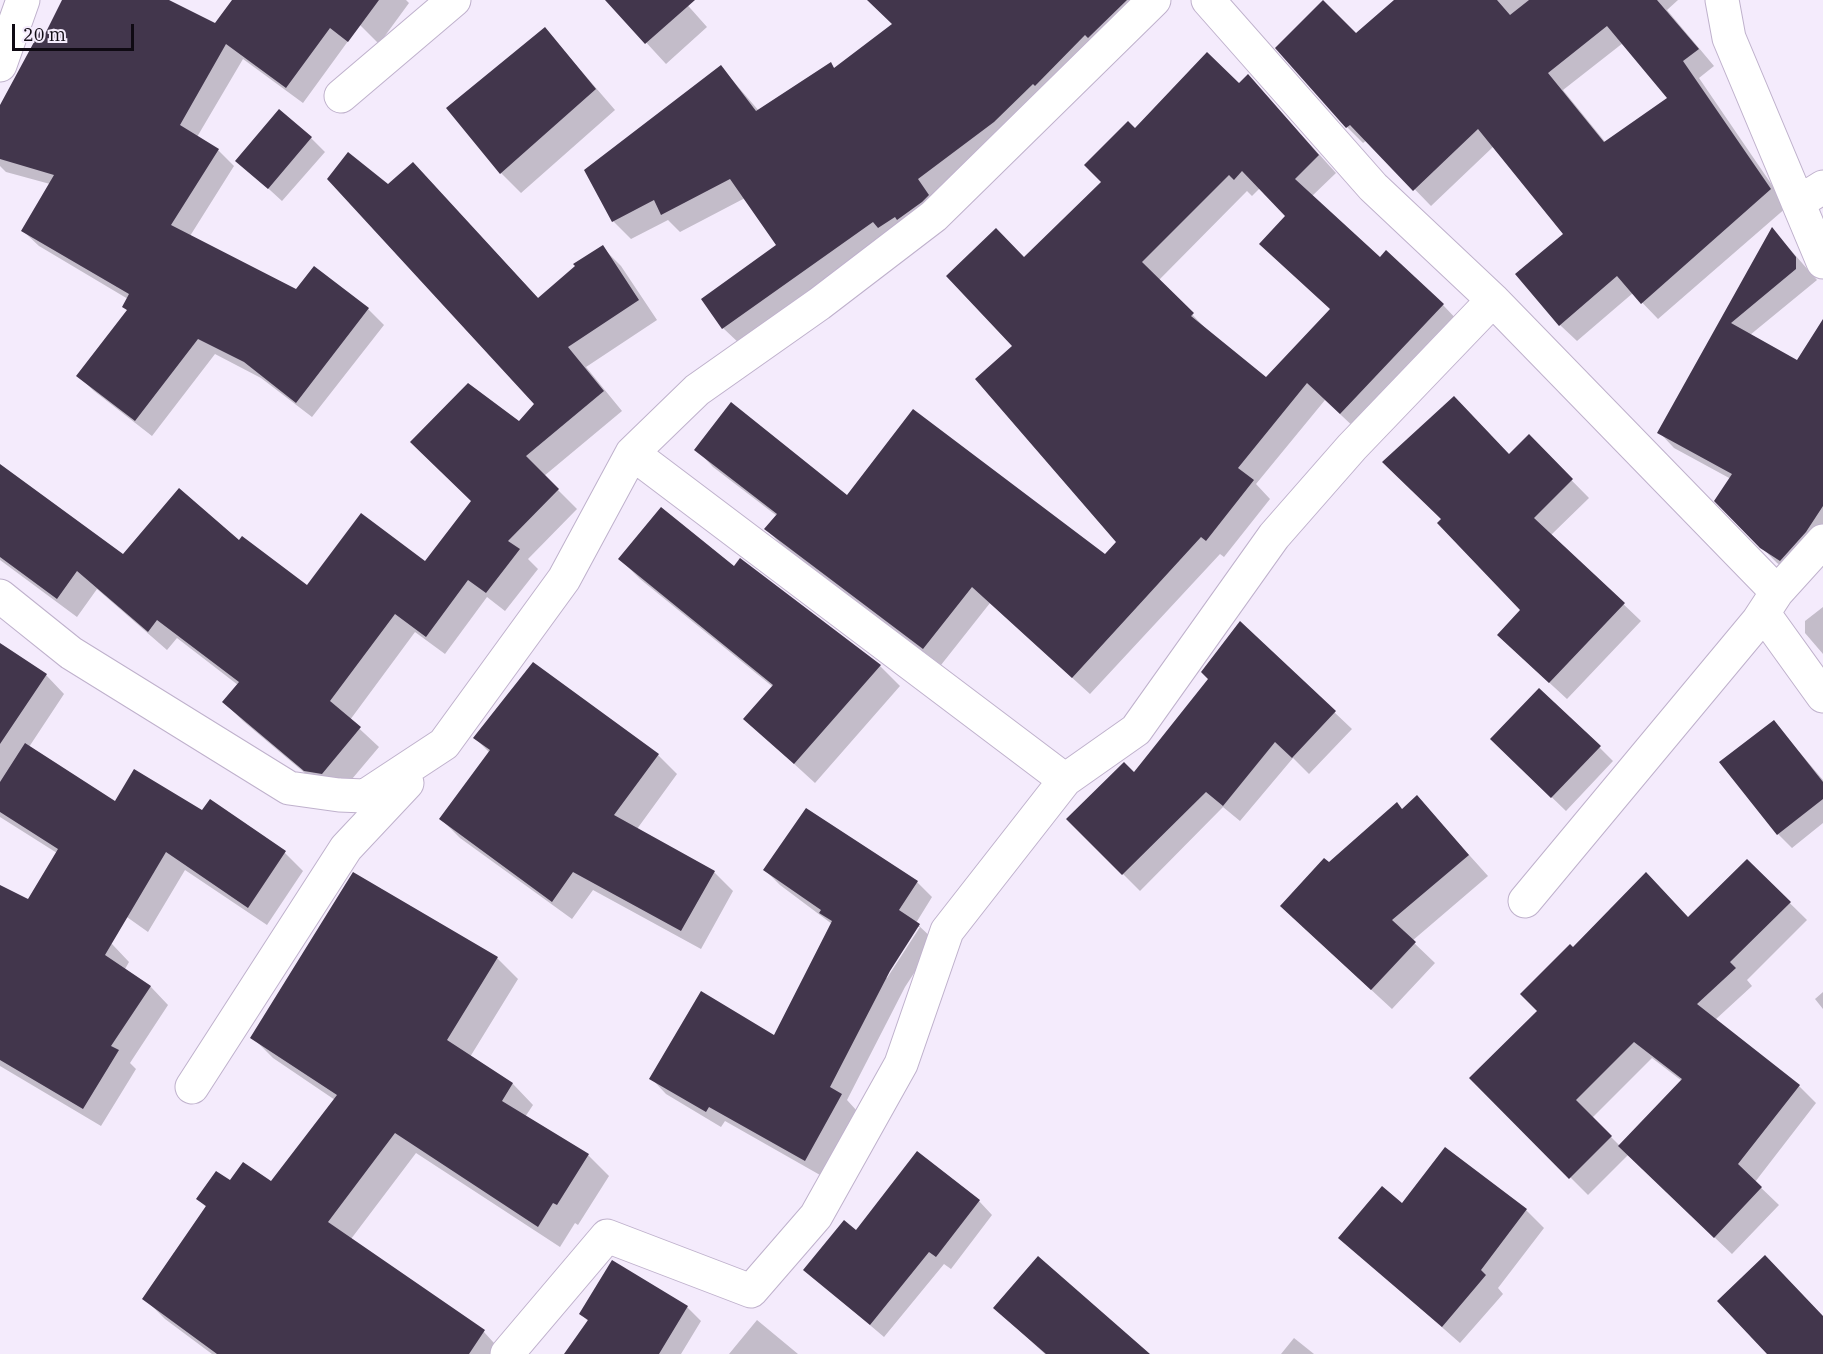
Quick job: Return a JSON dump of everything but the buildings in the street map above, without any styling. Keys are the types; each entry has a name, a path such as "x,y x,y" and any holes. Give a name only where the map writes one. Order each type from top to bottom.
{"street":[{"path":"0,65 23,0"},
{"path":"341,96 454,0"},
{"path":"192,1087 346,848 444,744 564,579 632,453 697,390 819,304 934,216 1154,0"},
{"path":"1208,0 1372,187 1493,300 1771,603 1823,696"},
{"path":"1722,0 1729,38 1811,194 1823,262"},
{"path":"507,1354 607,1236 751,1291 816,1216 901,1064 947,931 1065,780 1136,730 1274,536 1352,447 1493,300"},
{"path":"632,453 1065,780"},
{"path":"1525,901 1823,541"},
{"path":"0,596 71,653 289,788 365,796 444,744"}]}
